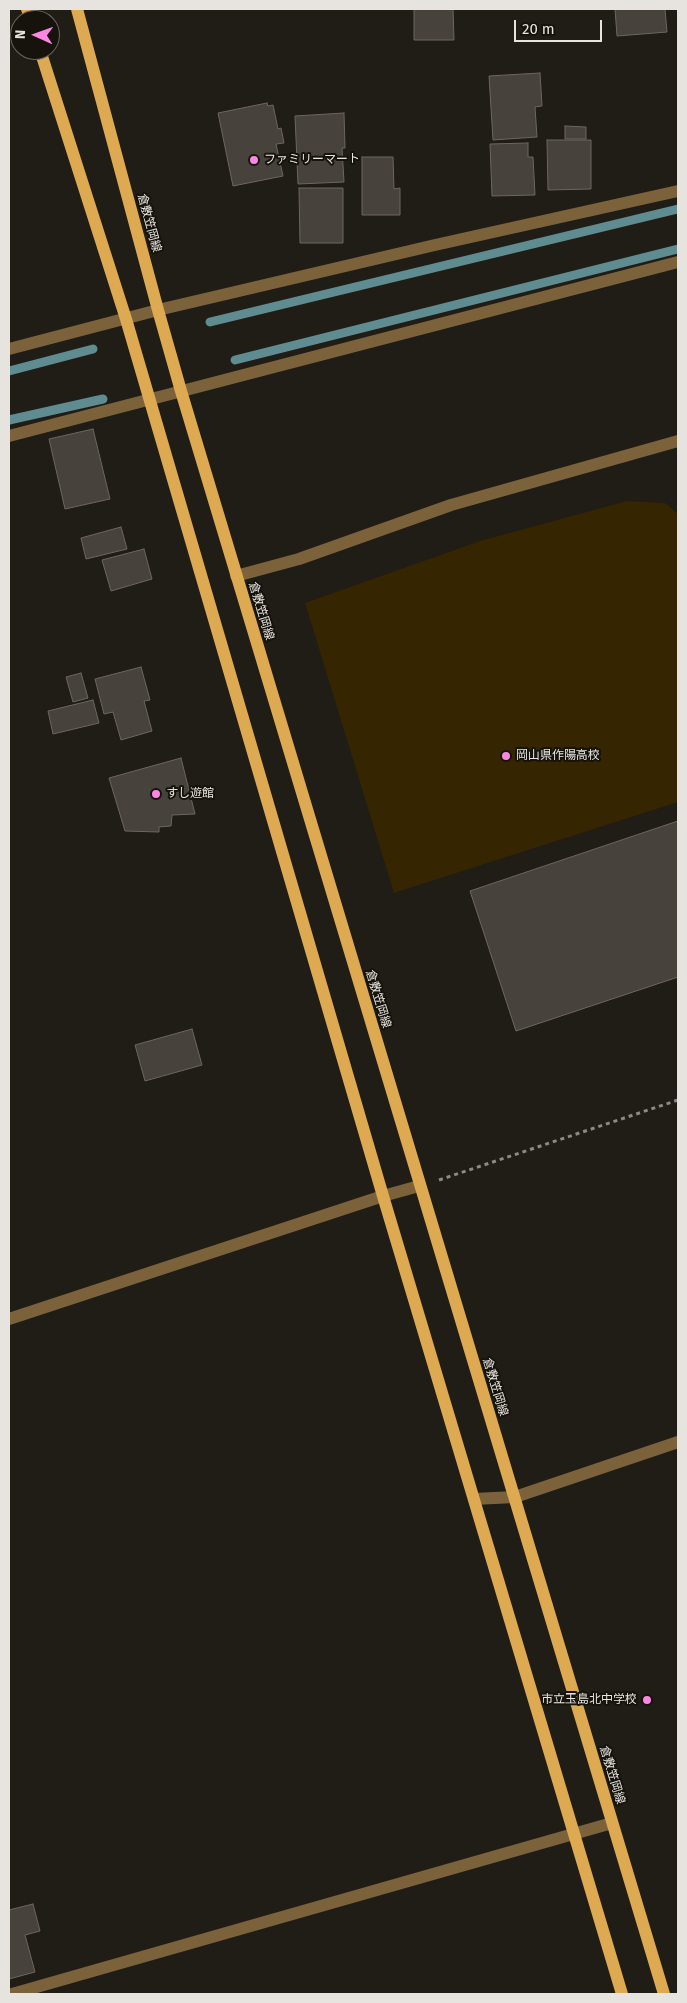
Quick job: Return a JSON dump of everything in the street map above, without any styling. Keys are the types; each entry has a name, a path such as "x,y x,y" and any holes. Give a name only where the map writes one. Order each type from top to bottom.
{"main road":[{"name":"倉敷笠岡線","path":"77,9 181,391 664,1994"},
{"path":"43,60 126,319 383,1196 622,1994"}],"street":[{"path":"9,349 158,310 435,245 678,191"},
{"path":"9,436 678,262"},
{"path":"236,576 299,559 450,505 678,441"},
{"path":"9,1319 383,1196 419,1186"},
{"path":"474,1499 514,1497 678,1442"},
{"path":"12,1994 612,1823"}],"path":[{"path":"419,1186 678,1100"}],"shaded area":[{"path":"627,501 665,503 678,514 678,802 394,893 305,603 480,541"}],"building":[{"path":"414,9 453,9 454,40 414,40"},
{"path":"615,9 665,9 667,32 617,36"},
{"path":"540,73 542,106 535,107 537,137 493,140 489,76"},
{"name":"ファミリーマート","path":"267,103 268,106 273,105 278,129 281,128 284,143 276,144 283,176 233,186 218,113"},
{"path":"344,113 345,148 342,148 344,182 298,184 295,116"},
{"path":"565,126 586,127 586,139 565,139"},
{"path":"547,140 591,140 591,189 548,190"},
{"path":"528,143 528,157 533,157 535,195 492,196 490,144"},
{"path":"362,157 393,157 394,189 400,188 400,215 362,215"},
{"path":"299,188 343,188 343,243 300,243"},
{"path":"93,429 110,499 65,509 49,439"},
{"path":"121,527 127,549 86,559 81,538"},
{"path":"144,549 152,579 111,591 102,560"},
{"path":"141,667 150,700 144,701 152,731 121,740 113,712 104,714 95,679"},
{"path":"81,673 88,698 73,702 66,677"},
{"path":"93,700 99,723 53,734 48,711"},
{"path":"181,758 195,814 172,815 171,826 159,827 159,832 125,831 109,778"},
{"path":"678,821 678,977 516,1031 470,891"},
{"path":"192,1029 202,1065 145,1081 135,1045"},
{"path":"33,1904 40,1931 25,1935 35,1972 9,1979 9,1910"}],"waterway":[{"path":"210,322 678,209"},
{"path":"235,360 678,249"},
{"path":"9,371 93,349"},
{"path":"9,420 103,399"}],"place":[{"name":"ファミリーマート","path":"254,160"},
{"name":"岡山県作陽高校","path":"506,756"},
{"name":"すし遊館","path":"156,794"},
{"name":"市立玉島北中学校","path":"647,1700"}]}
